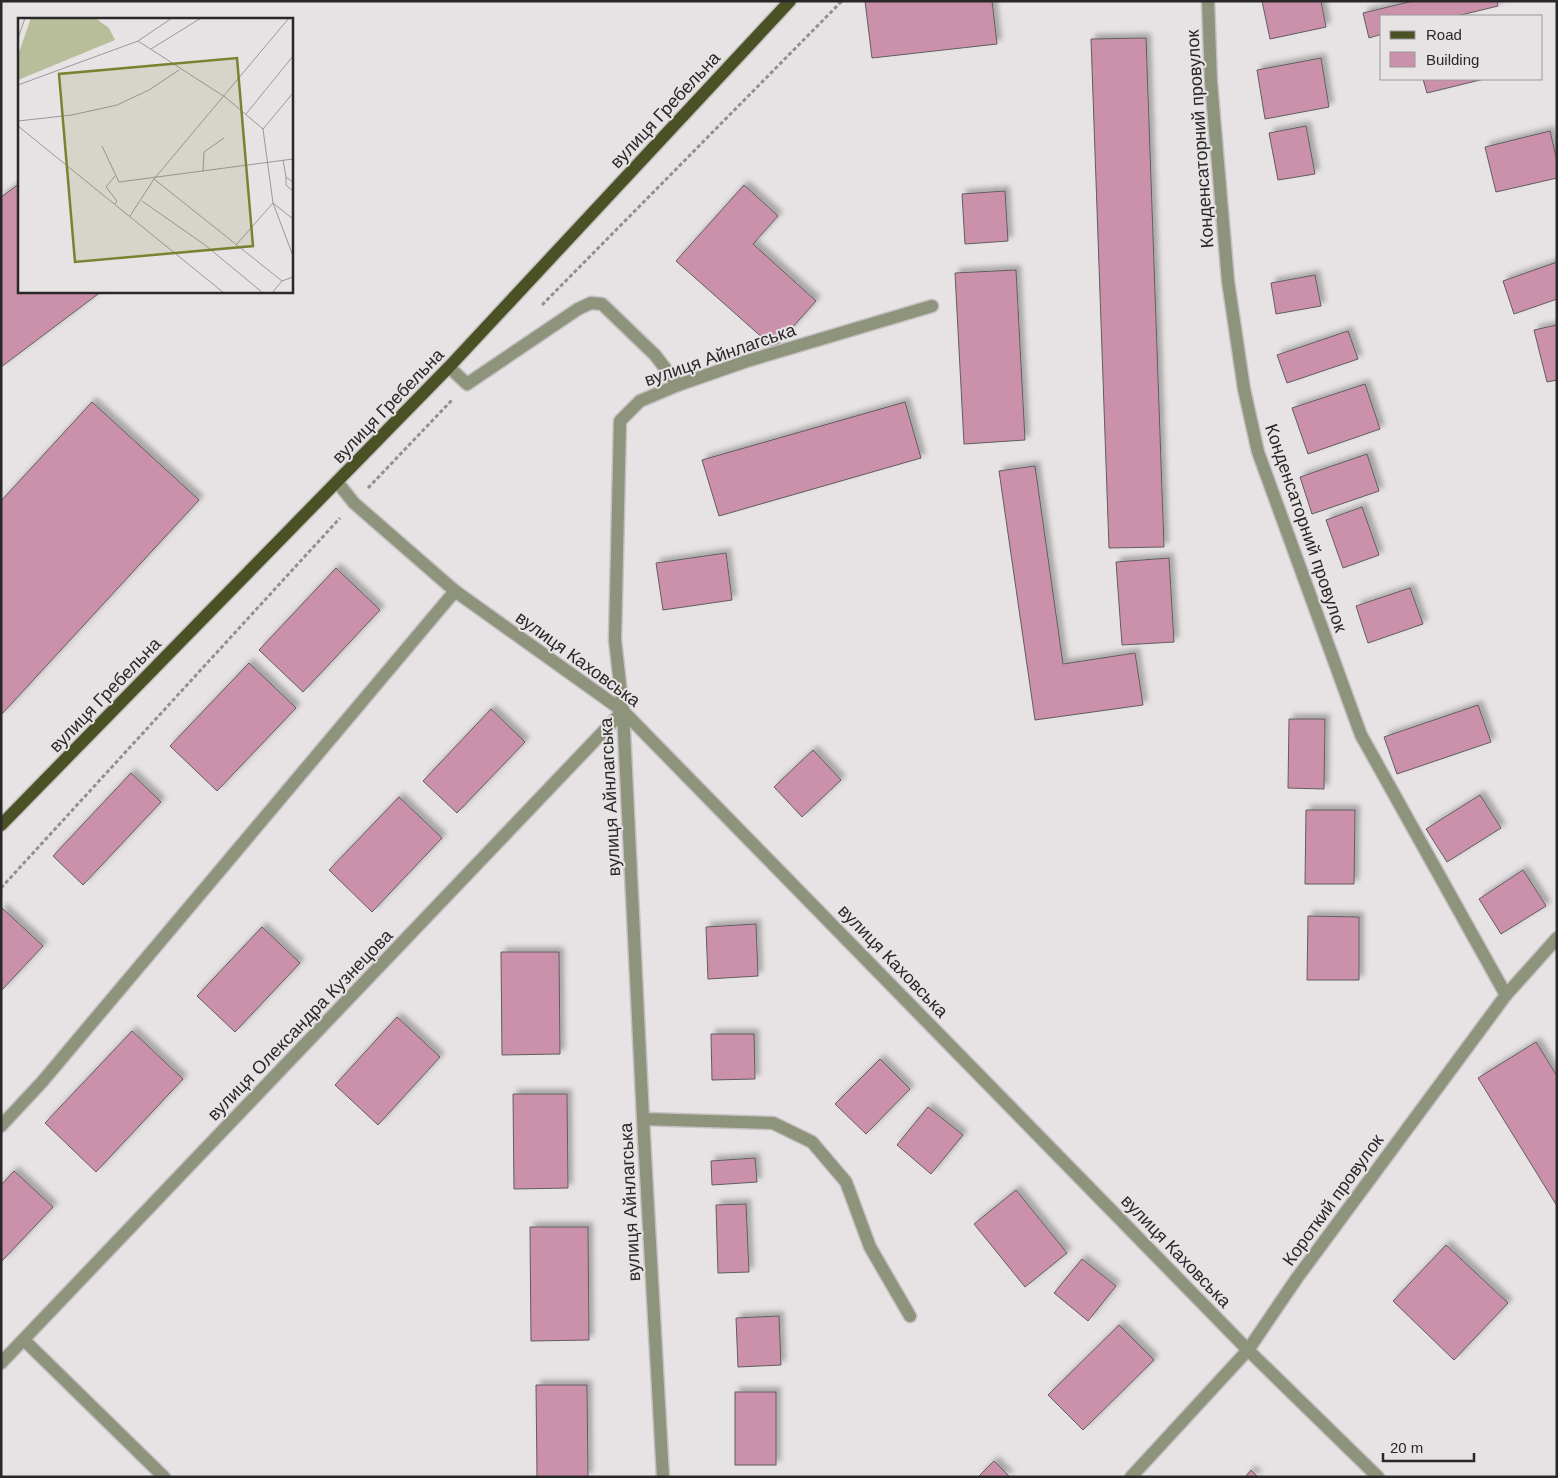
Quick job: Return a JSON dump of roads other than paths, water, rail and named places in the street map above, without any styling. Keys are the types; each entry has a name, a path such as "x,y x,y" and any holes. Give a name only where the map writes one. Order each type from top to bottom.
{"main road":[{"name":"вулиця Гребельна","path":"1,826 338,483 449,367 790,1"}],"street":[{"name":"Конденсаторний провулок","path":"1208,1 1211,82 1228,282 1244,389 1258,452 1361,735 1506,995"},
{"path":"449,367 467,384 578,309 591,303 602,304 655,355 678,385"},
{"name":"вулиця Айнлагська","path":"663,1477 643,1119 624,711 615,640 620,421 640,401 678,385 746,361 932,306"},
{"name":"вулиця Каховська","path":"338,483 354,503 455,591 624,711 1248,1350 1378,1477"},
{"path":"1,1126 48,1075 455,591"},
{"name":"вулиця Олександра Кузнецова","path":"1,1363 624,711"},
{"name":"Короткий провулок","path":"1131,1477 1248,1350 1297,1278 1506,995 1557,938"},
{"path":"643,1119 773,1123 812,1142 846,1182 870,1247 910,1316"},
{"path":"24,1340 164,1477"}]}
